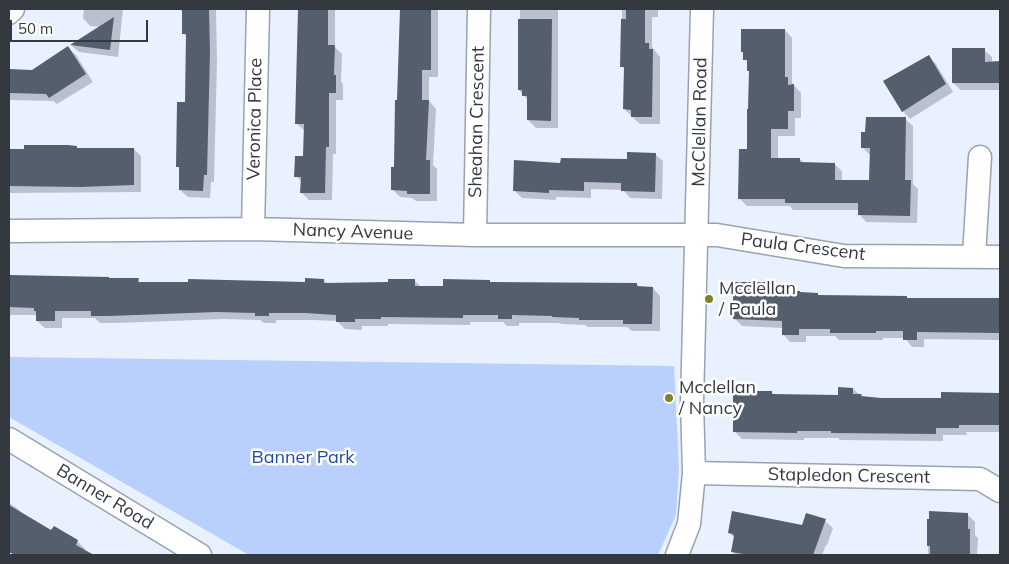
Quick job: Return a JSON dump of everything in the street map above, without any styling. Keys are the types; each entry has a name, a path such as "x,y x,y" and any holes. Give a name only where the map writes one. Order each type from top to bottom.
{"street":[{"path":"9,13 13,9"},
{"name":"Veronica Place","path":"253,229 258,9"},
{"name":"Sheahan Crescent","path":"474,235 479,9"},
{"name":"McClellan Road","path":"697,236 702,9"},
{"path":"974,256 980,157"},
{"name":"Nancy Avenue","path":"9,231 253,229 474,235 697,236"},
{"name":"Paula Crescent","path":"697,236 717,235 844,256 1000,256"},
{"path":"677,555 689,524 694,473 692,402 697,236"},
{"name":"Banner Road","path":"9,439 200,555"},
{"name":"Stapledon Crescent","path":"694,473 980,479 1000,491"}],"green space":[{"name":"Banner Park","path":"9,357 674,366 679,468 676,515 658,555 249,555 9,417"}],"building":[{"path":"182,9 209,9 210,52 207,175 204,175 203,191 179,190 179,167 176,167 177,102 185,102 186,34 182,34"},
{"path":"298,9 328,9 328,45 335,45 334,75 336,75 336,93 329,93 329,147 326,147 325,193 300,193 301,177 294,177 295,156 303,156 304,124 295,124"},
{"path":"400,9 431,9 431,70 422,70 422,100 429,100 426,160 430,160 430,194 407,194 407,191 391,190 391,167 394,167 395,100 397,100"},
{"path":"626,9 645,9 645,43 649,43 649,49 653,49 652,117 631,117 631,110 623,109 624,67 620,67 621,19 626,19"},
{"path":"114,17 110,50 70,45"},
{"path":"518,19 552,19 551,121 527,120 527,96 522,96 522,90 518,90"},
{"path":"741,29 785,29 785,77 788,77 788,85 794,84 794,111 788,111 788,129 771,129 771,158 800,158 800,162 835,163 835,180 869,180 870,148 861,148 861,132 865,132 866,117 906,117 905,180 911,180 910,216 858,215 858,203 785,203 785,199 738,199 739,149 747,149 749,71 747,71 747,60 743,60 743,52 741,52"},
{"path":"68,46 86,74 49,98 46,94 9,93 9,69 32,70"},
{"path":"952,48 985,48 985,62 1000,61 1000,83 952,83"},
{"path":"929,55 946,84 902,112 883,81"},
{"path":"24,145 68,145 77,146 77,148 134,148 134,185 80,187 9,186 9,149 24,149"},
{"path":"627,152 656,153 655,192 621,191 621,183 584,182 584,191 549,190 549,193 513,191 514,160 560,163 561,158 627,159"},
{"path":"9,275 139,278 138,282 188,282 188,279 305,282 305,278 324,279 324,283 388,282 388,279 415,279 415,286 443,286 443,279 490,280 490,282 637,283 637,286 653,287 652,324 623,324 623,320 579,320 579,318 512,315 512,319 498,319 498,315 463,315 463,318 381,317 381,319 355,319 355,322 336,322 336,315 305,313 269,313 269,316 255,316 255,313 216,312 91,316 91,311 55,311 55,321 36,321 36,311 34,311 34,308 9,307"},
{"path":"733,282 774,282 774,291 800,291 818,293 818,295 907,296 907,298 1000,298 1000,333 917,332 917,340 903,340 903,331 830,333 830,329 799,329 799,335 782,335 782,321 733,319"},
{"path":"838,387 853,388 853,394 881,398 941,398 941,392 1000,393 1000,425 959,425 959,428 936,428 936,434 831,433 831,431 797,431 797,433 733,432 733,391 772,391 772,394 838,395"},
{"path":"9,505 51,530 54,526 78,540 76,545 94,555 15,555 9,552"},
{"path":"732,511 802,525 806,513 826,519 813,555 750,555 731,552 734,536 728,533"},
{"path":"929,511 968,513 970,555 930,555 930,546 927,546 927,519 929,519"}],"place":[{"name":"Mcclellan / Paula","path":"709,299"},
{"name":"Mcclellan / Nancy","path":"669,398"}]}
